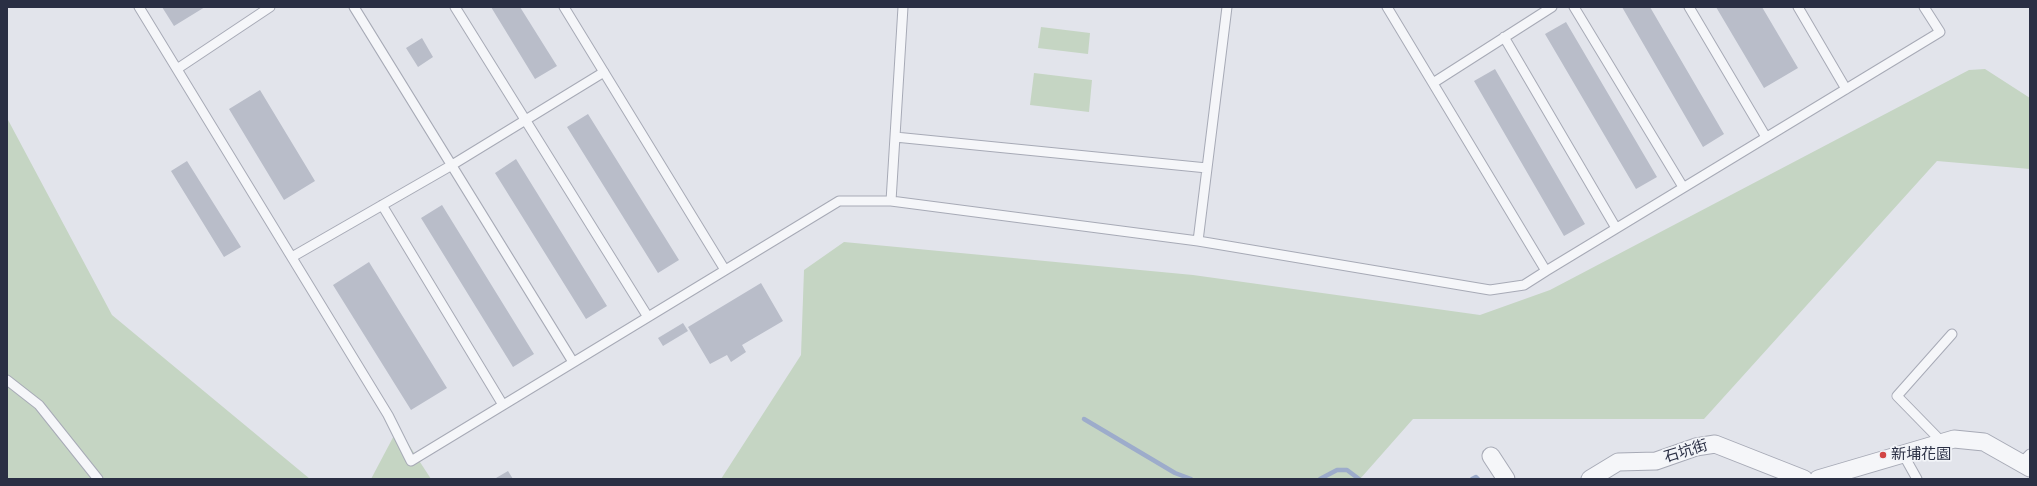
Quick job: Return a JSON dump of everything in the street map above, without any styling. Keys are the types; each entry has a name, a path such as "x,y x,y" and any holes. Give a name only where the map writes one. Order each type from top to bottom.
{"street":[{"path":"1818,479 1954,439 1984,442 2027,462"},
{"name":"石坑街","path":"1590,479 1618,462 1656,461 1696,447 1715,444 1804,479"},
{"path":"1491,456 1506,479"}],"lane":[{"path":"139,7 388,415 411,461 839,201 891,201 1198,241 1490,290 1524,285 1940,32 1924,7"},
{"path":"354,7 573,362"},
{"path":"455,7 648,317"},
{"path":"564,7 725,270"},
{"path":"891,201 902,7"},
{"path":"1198,241 1227,7"},
{"path":"1387,7 1546,271"},
{"path":"1433,83 1552,7"},
{"path":"1574,7 1683,187"},
{"path":"1689,7 1766,137"},
{"path":"1798,7 1846,89"},
{"path":"177,69 265,8"},
{"path":"1504,37 1616,228"},
{"path":"292,257 452,165 604,72"},
{"path":"895,137 1207,168"},
{"path":"382,205 503,405"},
{"path":"1942,442 1897,396 1952,334"},
{"path":"7,380 39,406 98,479"},
{"path":"1903,454 1917,479"}],"green space":[{"path":"1041,27 1090,33 1088,54 1038,48"},
{"path":"1985,69 2030,98 2030,169 1937,161 1704,419 1413,419 1360,479 721,479 801,355 804,270 844,242 1193,275 1480,315 1550,290 1969,70"},
{"path":"1034,73 1092,80 1089,112 1030,105"},
{"path":"7,118 112,315 310,479 7,479"},
{"path":"398,428 431,479 371,479"}],"building":[{"path":"162,7 205,7 174,26"},
{"path":"491,7 520,7 557,66 535,79"},
{"path":"1622,7 1650,7 1724,134 1703,147"},
{"path":"1716,7 1762,7 1798,68 1764,88"},
{"path":"1566,22 1657,177 1636,189 1545,34"},
{"path":"422,38 433,57 418,67 406,48"},
{"path":"1495,69 1585,224 1564,236 1474,81"},
{"path":"260,90 315,181 284,200 229,109"},
{"path":"588,114 679,260 658,273 567,127"},
{"path":"516,159 607,306 586,319 495,173"},
{"path":"187,161 241,247 224,257 171,171"},
{"path":"442,205 534,354 513,367 421,218"},
{"path":"369,262 447,388 411,410 333,285"},
{"path":"761,283 783,321 742,345 746,352 731,362 727,355 710,364 688,327"},
{"path":"683,323 688,331 663,346 658,338"},
{"path":"508,471 513,479 496,478"}],"waterway":[{"path":"1084,419 1175,473 1191,479"},
{"path":"1320,479 1337,470 1347,470 1359,479"},
{"path":"1472,479 1476,477 1478,479"}],"place":[{"name":"新埔花園","path":"1883,455"}]}
